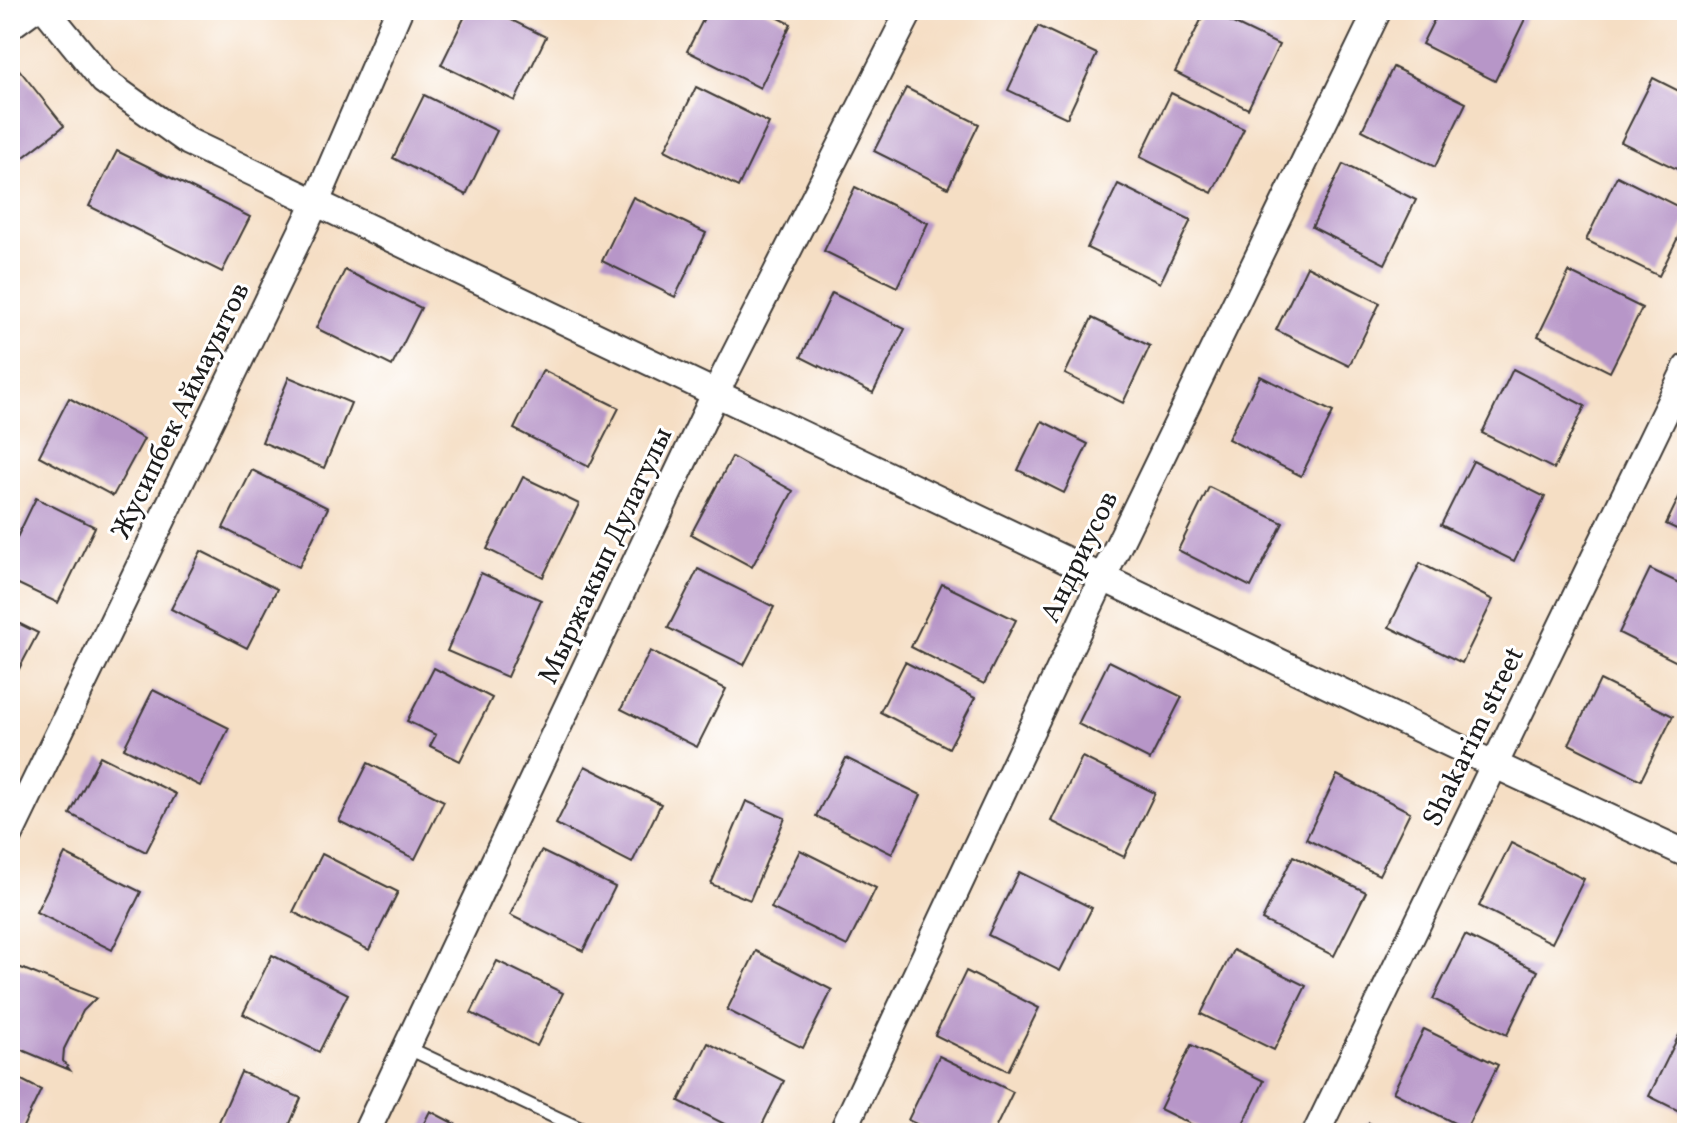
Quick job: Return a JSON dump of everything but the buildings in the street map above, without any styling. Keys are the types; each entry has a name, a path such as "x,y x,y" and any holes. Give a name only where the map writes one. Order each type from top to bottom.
{"street":[{"path":"10,26 32,10"},
{"path":"46,10 104,81 189,142 1687,854"},
{"name":"Жусипбек Аймауытов","path":"10,834 316,202 399,10"},
{"name":"Мыржакып Дулатулы","path":"366,1133 716,392 910,10"},
{"name":"Андриусов","path":"842,1133 1103,577 1378,10"},
{"name":"Shakarim street","path":"1316,1133 1687,367"}],"lane":[{"path":"406,1047 589,1133"}]}
